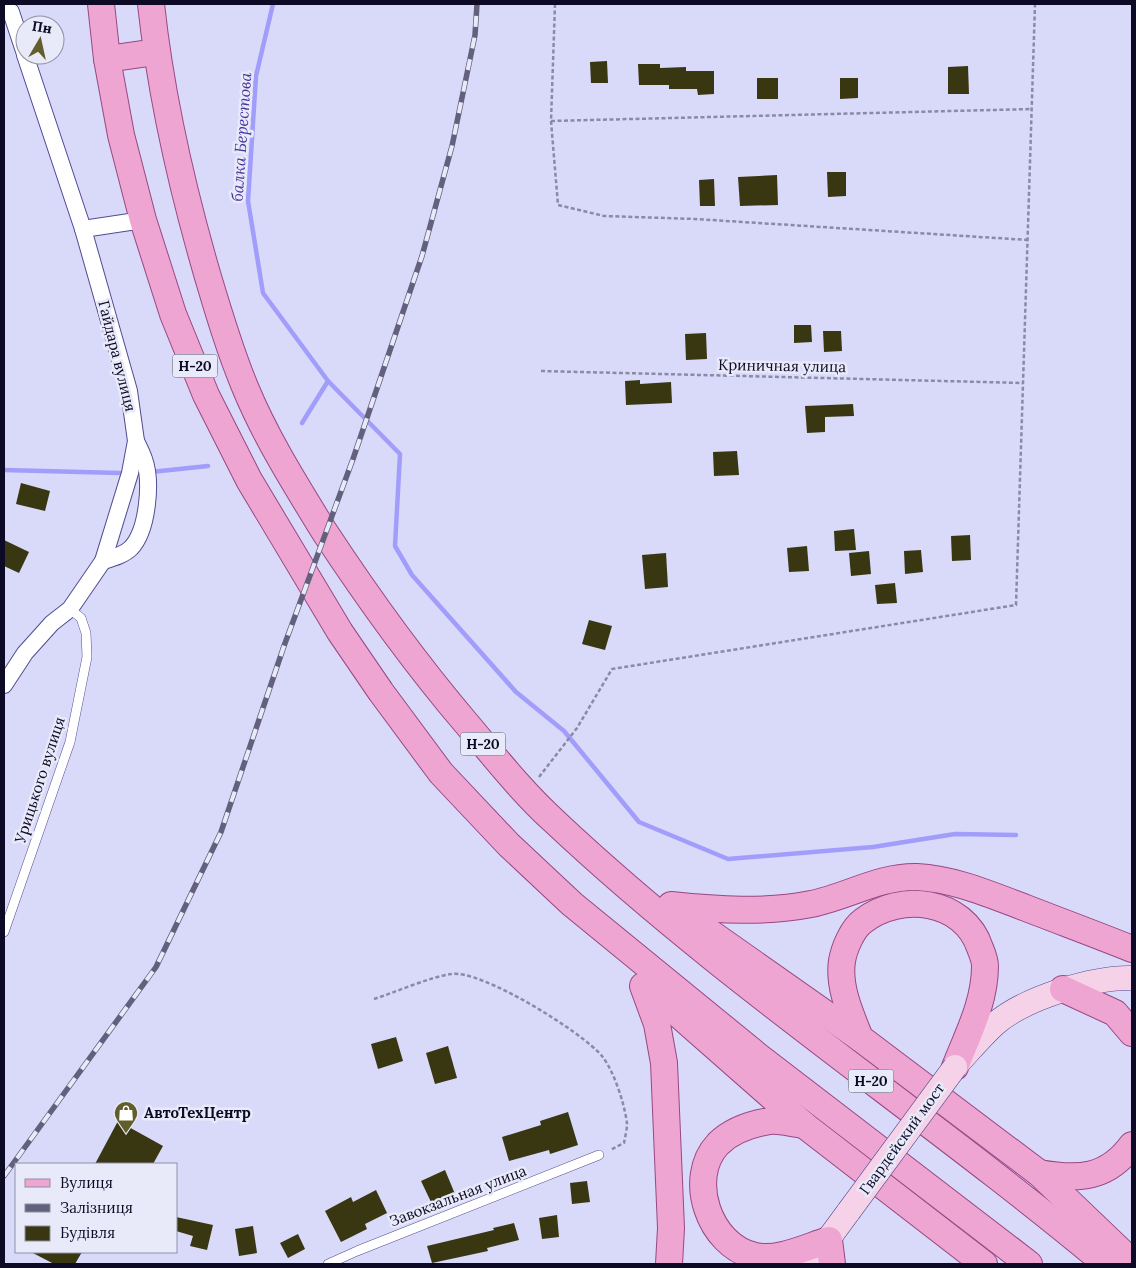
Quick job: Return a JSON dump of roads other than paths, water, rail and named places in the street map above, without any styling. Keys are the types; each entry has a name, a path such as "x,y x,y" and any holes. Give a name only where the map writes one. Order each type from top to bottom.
{"main road":[{"name":"Н-20","path":"101,4 107,59 121,136 143,220 173,314 206,395 249,480 340,632 381,692 441,773 509,845 572,904 758,1056 1030,1264"},
{"name":"Н-20","path":"151,4 156,52 176,153 198,244 222,324 244,384 262,424 291,479 351,571 422,671 525,793 638,896 805,1031 1044,1213 1106,1264"},
{"path":"107,59 156,52"},
{"path":"638,896 671,905 707,909 780,909 813,904 874,883 897,878 918,877 976,889 1132,949"},
{"path":"572,904 612,960 642,982 804,1125 963,1255 984,1264"},
{"path":"860,1038 848,1008 843,986 842,962 848,943 861,922 878,913 901,905 923,904 945,909 964,921 976,938 985,964 983,995 955,1067"},
{"path":"671,905 860,1038 1038,1173 1132,1262"},
{"name":"Гвардейский мост","path":"810,1264 830,1252 849,1211 955,1067 996,1023 1028,1003 1063,989 1132,978"},
{"path":"642,982 656,1024 664,1063 671,1228 669,1264"},
{"path":"1063,989 1115,1013 1132,1033"},
{"path":"804,1125 772,1121 752,1125 734,1132 717,1145 708,1163 703,1185 705,1203 711,1221 734,1248 755,1256 830,1252"},
{"path":"1038,1173 1065,1178 1088,1176 1107,1169 1123,1157 1132,1145"}],"street":[{"name":"Гайдара вулиця","path":"8,8 15,27"},
{"name":"Гайдара вулиця","path":"4,685 25,653 52,623 70,609 103,561 130,473 136,441 129,391 83,229 29,65"},
{"path":"83,229 143,220"},
{"path":"103,561 130,549 138,539 144,522 147,505 145,460 136,441"}],"lane":[{"name":"Урицького вулиця","path":"4,932 70,742 87,657 86,633 81,618 70,609"},
{"name":"Завокзальная улица","path":"328,1264 357,1250 599,1155"}],"waterway":[{"path":"273,4 256,76 248,201 263,293 328,381 400,454 395,546 412,575 516,692 564,731 639,822 728,859 873,847 955,834 1016,835"},
{"name":"балка Берестова","path":"302,423 328,381"},
{"name":"балка Берестова","path":"151,472 208,466"},
{"name":"балка Берестова","path":"4,470 120,473"}],"railway":[{"path":"4,1176 156,967 221,832 284,646 353,459 422,256 452,146 475,35 477,4"}],"place":[{"name":"АвтоТехЦентр","path":"126,1134"}]}
